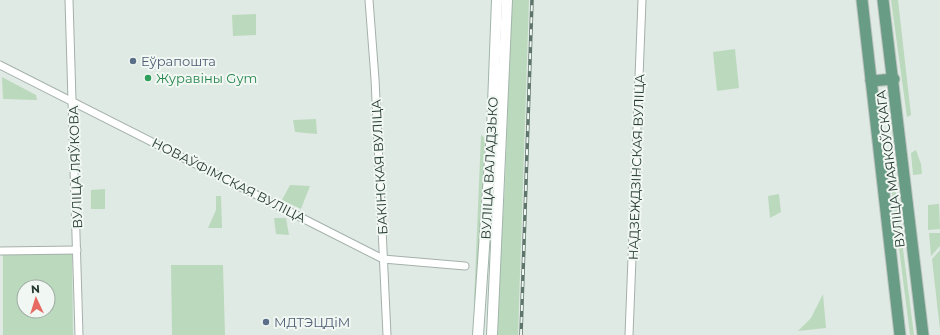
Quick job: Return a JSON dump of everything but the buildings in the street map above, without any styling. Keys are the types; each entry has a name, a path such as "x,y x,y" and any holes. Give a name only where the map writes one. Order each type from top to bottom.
{"main road":[{"name":"ВУЛІЦА ВАЛАДЗЬКО","path":"478,335 492,131 497,0"},
{"name":"ВУЛІЦА ВАЛАДЗЬКО","path":"492,335 508,0"},
{"name":"ВУЛІЦА МАЯКОЎСКАГА","path":"862,0 900,335"},
{"name":"ВУЛІЦА МАЯКОЎСКАГА","path":"883,0 894,79 923,335"},
{"path":"871,81 894,79"}],"street":[{"name":"ВУЛІЦА ЛЯЎКОВА","path":"68,0 73,103 79,335"},
{"name":"БАКІНСКАЯ ВУЛІЦА","path":"369,0 375,79 387,335"},
{"name":"НАДЗЕЖДЗІНСКАЯ ВУЛІЦА","path":"629,335 642,0"},
{"name":"НОВАЎФІМСКАЯ ВУЛІЦА","path":"0,65 384,259 465,266"},
{"path":"0,251 77,250"}],"green space":[{"path":"512,0 529,0 518,335 496,335 505,184"},
{"path":"891,0 898,0 911,115 907,117"},
{"path":"256,14 256,35 233,36 232,15"},
{"path":"735,49 739,88 717,91 713,52"},
{"path":"2,77 36,95 37,100 3,99"},
{"path":"316,119 317,134 295,132 293,120"},
{"path":"481,135 485,138 482,224 476,301 474,302"},
{"path":"916,150 921,164 922,174 913,175 911,153"},
{"path":"887,154 893,170 914,335 910,335"},
{"path":"290,185 310,186 301,209 282,200"},
{"path":"105,189 105,209 91,209 91,190"},
{"path":"779,194 781,212 770,218 768,196"},
{"path":"216,196 221,196 222,228 208,228 216,210"},
{"path":"939,204 940,229 928,230 928,205"},
{"path":"274,218 286,218 289,235 276,234"},
{"path":"929,233 940,233 940,246 931,256"},
{"path":"940,250 940,330 932,259"},
{"path":"72,253 73,335 3,335 3,254"},
{"path":"171,265 223,265 225,335 172,335"},
{"path":"823,294 826,328 798,331 811,318"}],"railway":[{"path":"521,335 532,0"}],"place":[{"name":"Еўрапошта","path":"133,61"},
{"name":"Журавіны Gym","path":"148,78"},
{"name":"МДТЭЦДіМ","path":"266,322"}]}
